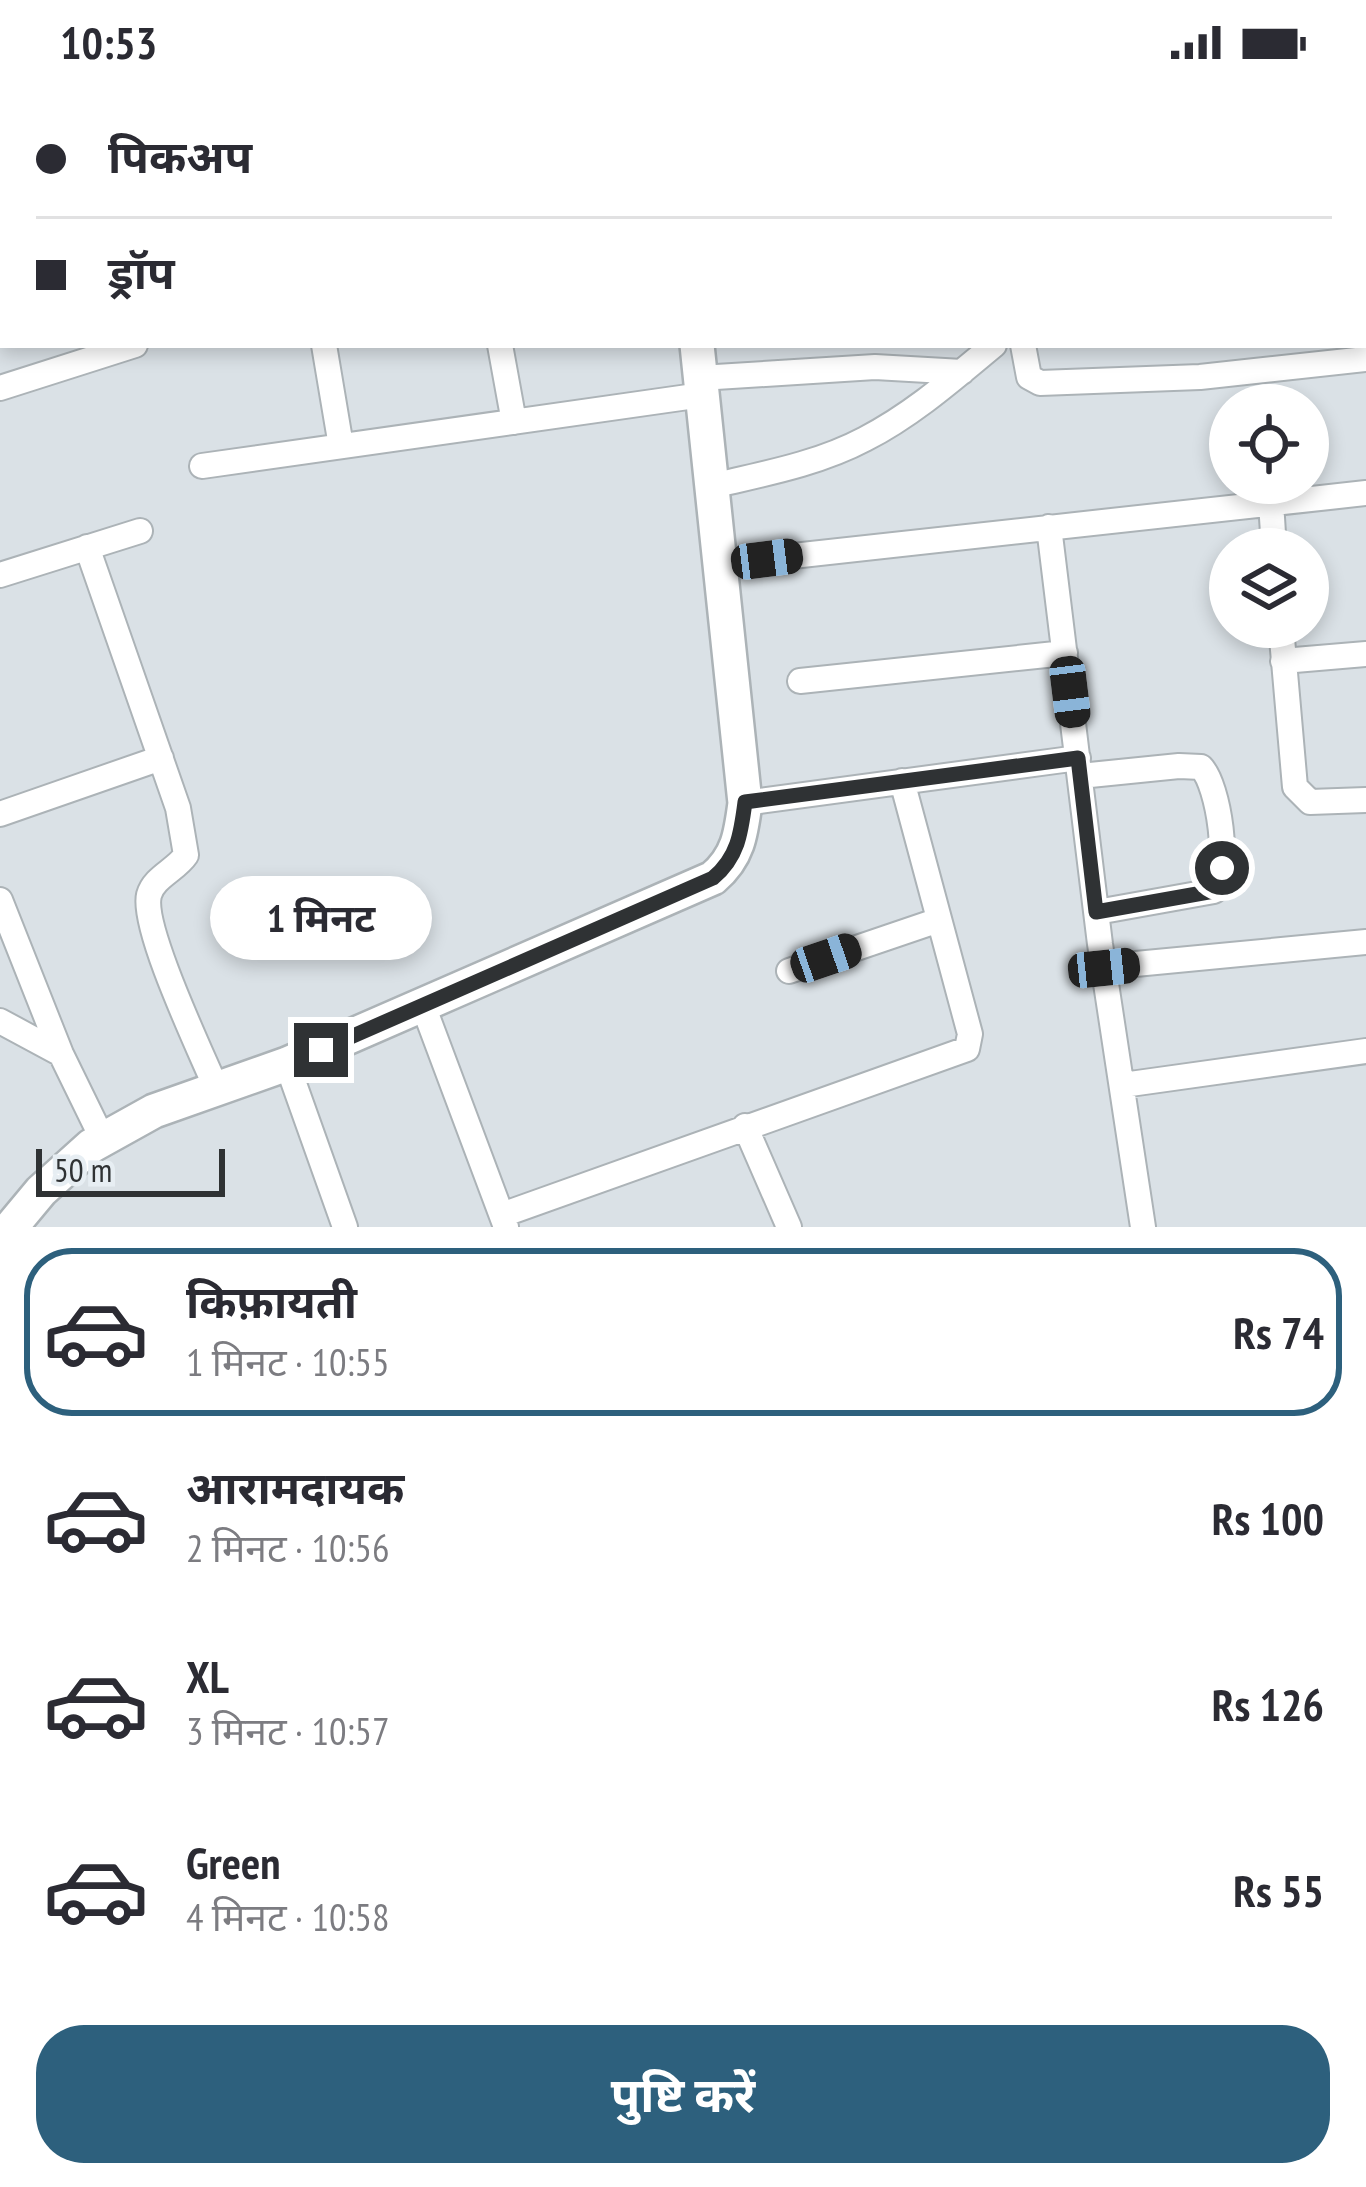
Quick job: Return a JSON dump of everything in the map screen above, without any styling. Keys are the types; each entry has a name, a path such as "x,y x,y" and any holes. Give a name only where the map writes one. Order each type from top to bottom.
{"street":[{"path":"0,388 126,348"},
{"path":"325,348 341,446"},
{"path":"501,348 514,422"},
{"path":"712,486 782,469 862,441 990,348"},
{"path":"1024,348 1029,377 1040,383 1200,377 1366,359"},
{"path":"202,466 514,422 700,372 874,368 962,372"},
{"path":"11,1227 41,1191 102,1138 154,1111 424,1008 713,878 728,866 737,848 745,802 700,372"},
{"path":"1329,497 1366,493"},
{"path":"720,564 1253,504"},
{"path":"1049,527 1096,912 1143,1227"},
{"path":"0,575 140,531"},
{"path":"88,547 161,758 186,848 179,865 155,883 149,894 150,924 216,1088"},
{"path":"1282,648 1295,787 1310,802 1366,800"},
{"path":"800,681 1065,653"},
{"path":"1283,661 1366,654"},
{"path":"0,814 161,758"},
{"path":"745,802 1079,767 1201,767 1209,775 1220,828 1220,884 1214,891 1096,912"},
{"path":"424,1008 504,1221 745,1126 967,1048 972,1040 902,782"},
{"path":"0,900 61,1054 102,1138"},
{"path":"789,970 939,920"},
{"path":"1104,968 1366,942"},
{"path":"4,1027 61,1054"},
{"path":"1123,1085 1366,1051"},
{"path":"287,1064 346,1227"},
{"path":"745,1126 789,1227"}],"route":[{"path":"321,1050 713,878 728,866 737,848 745,802 1078,758 1096,912 1214,891 1222,868"}]}
